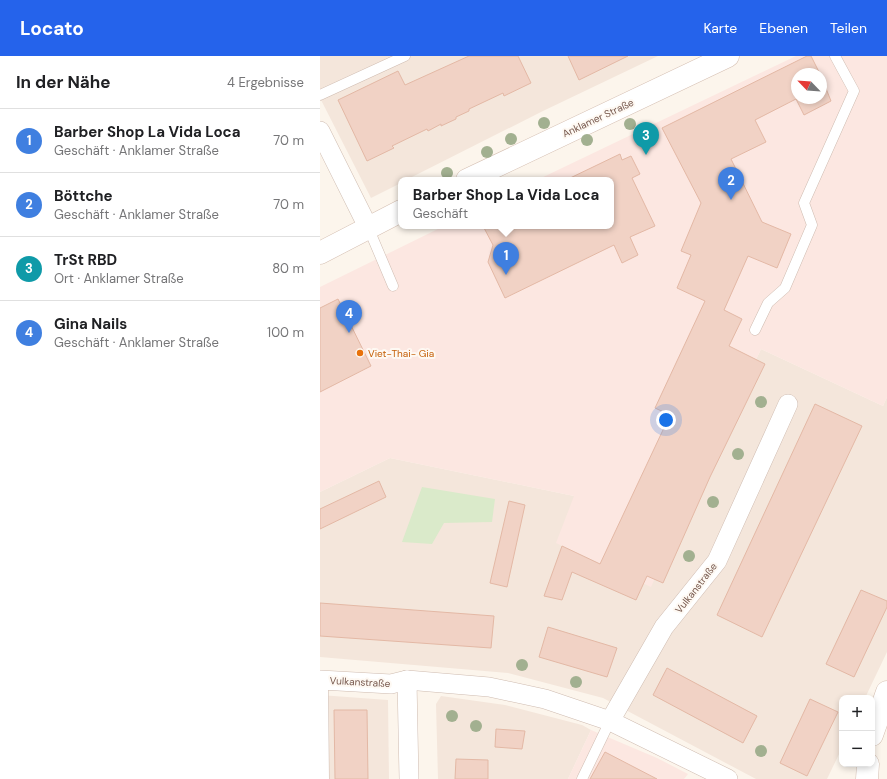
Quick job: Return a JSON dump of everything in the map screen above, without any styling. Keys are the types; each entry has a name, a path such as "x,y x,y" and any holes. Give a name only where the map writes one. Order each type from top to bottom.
{"main road":[{"name":"Anklamer Straße","path":"473,177 728,56"},
{"path":"320,253 398,212"},
{"path":"873,731 887,692"},
{"path":"867,779 868,767"}],"street":[{"path":"320,131 368,227"},
{"name":"Vulkanstraße","path":"610,721 664,627 717,561 788,404"},
{"name":"Vulkanstraße","path":"321,680 391,684 407,680 490,687 545,699 610,721 728,779"},
{"path":"407,680 409,779"}],"lane":[{"path":"320,95 405,56"},
{"path":"755,330 768,302 785,288 812,225 804,203 854,91 835,56"},
{"path":"368,227 393,286"},
{"path":"321,680 324,779"},
{"path":"582,779 610,721"}],"shaded area":[{"path":"320,56 658,56 543,111 412,177 398,177 398,184 371,198 320,98"},
{"path":"796,56 887,56 887,397 883,406 761,349 651,587 556,543 574,496 390,458 320,492 320,287 438,229 614,229 614,177 543,177"},
{"path":"761,349 883,406 887,397 887,652 866,695 839,695 839,754 827,779 756,779 603,698 508,673 320,657 320,492 390,458 574,496 702,474"},
{"path":"320,695 388,700 389,779 320,779"},
{"path":"441,696 505,705 582,725 591,730 568,779 438,779 436,704"},
{"path":"591,730 657,758 688,774 684,779 568,779"}],"green space":[{"path":"422,487 495,499 492,522 444,523 432,544 402,542"}],"building":[{"path":"469,56 518,56 531,83 504,96 503,93 469,109 469,111 456,117 456,119 441,126 441,124 428,131 427,129 392,146 394,148 367,161 338,100 398,71 405,85"},
{"path":"568,56 628,56 579,80"},
{"path":"807,56 811,56 817,68 791,68 791,102 755,120 766,142 731,159 762,222 791,234 777,268 748,256 724,310 742,319 729,346 765,364 710,477 663,583 647,576 636,600 572,572 562,600 544,596 562,546 600,564 670,415 655,408 705,301 677,288 691,255 681,251 701,203 662,128"},
{"path":"827,91 831,101 827,103"},
{"path":"798,104 825,104 804,115"},
{"path":"620,154 622,160 631,156 640,174 632,178 655,226 630,237 638,255 622,263 614,245 505,298 488,262 493,245 485,229 614,229 614,177 572,177"},
{"path":"338,299 371,366 320,392 320,308"},
{"path":"815,404 862,426 762,637 717,615"},
{"path":"379,481 386,497 320,529 320,509"},
{"path":"509,501 525,505 507,587 490,583"},
{"path":"861,590 887,601 887,607 854,677 826,664"},
{"path":"320,603 494,616 491,648 320,636"},
{"path":"548,627 617,648 607,677 539,657"},
{"path":"667,668 757,716 743,743 653,695"},
{"path":"810,699 838,712 807,776 780,763"},
{"path":"334,710 367,710 368,779 335,779"},
{"path":"496,729 525,731 522,749 495,747"},
{"path":"605,752 657,779 590,779"},
{"path":"456,759 488,760 488,779 455,779"}],"place":[{"name":"TrSt RBD","path":"646,155"},
{"name":"Böttche","path":"731,200"},
{"name":"Barber Shop La Vida Loca","path":"506,275"},
{"name":"Gina Nails","path":"349,333"},
{"name":"Viet-Thai- Gia","path":"360,353"}]}
